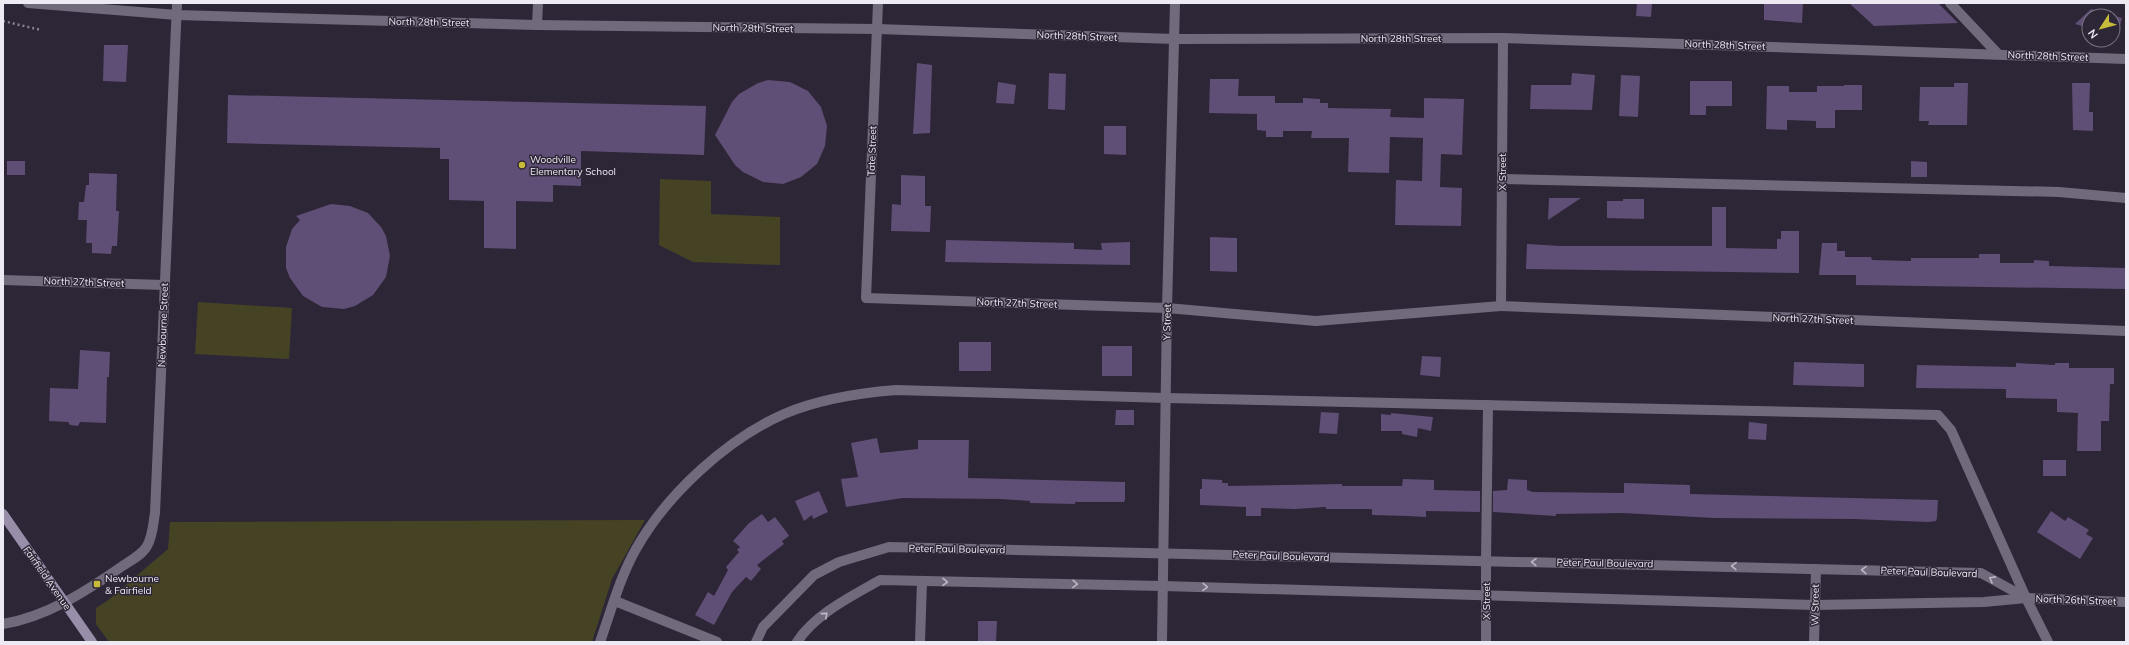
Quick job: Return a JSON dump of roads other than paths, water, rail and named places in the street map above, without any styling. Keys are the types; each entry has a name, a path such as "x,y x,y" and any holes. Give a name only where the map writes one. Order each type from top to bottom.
{"main road":[{"name":"Fairfield Avenue","path":"3,514 92,642"}],"street":[{"name":"North 28th Street","path":"28,3 177,15 537,25 877,29 1175,39 1503,38 2126,59"},
{"name":"Newbourne Street","path":"64,602 97,584 135,557 147,546 152,533 155,513 177,3"},
{"path":"537,25 538,3"},
{"name":"Tate Street","path":"866,298 878,3"},
{"name":"Y Street","path":"1162,642 1167,308 1175,3"},
{"path":"1950,3 1998,54"},
{"name":"X Street","path":"1501,306 1503,38"},
{"path":"1502,179 2059,192 2126,198"},
{"name":"North 27th Street","path":"3,280 164,285"},
{"name":"North 27th Street","path":"866,298 1167,308 1316,320 1501,306 2126,331"},
{"path":"600,642 629,562 637,548 678,494 723,452 758,428 786,414 806,407 856,395 896,390 1166,398 1938,415 1951,430 2026,598 2048,642"},
{"name":"X Street","path":"1486,642 1488,405"},
{"name":"Peter Paul Boulevard","path":"756,642 763,627 814,574 839,562 889,547 1981,573 2026,598"},
{"name":"W Street","path":"1814,642 1816,569"},
{"path":"798,642 802,635 839,603 880,580 1163,586 1815,605 1984,602 2026,598"},
{"path":"920,642 922,581"},
{"name":"North 26th Street","path":"2026,598 2126,602"},
{"path":"615,601 717,642"},
{"path":"3,624 30,618 64,602"}],"place":[{"name":"Woodville Elementary School","path":"522,165"},
{"name":"Newbourne & Fairfield","path":"97,584"}]}
